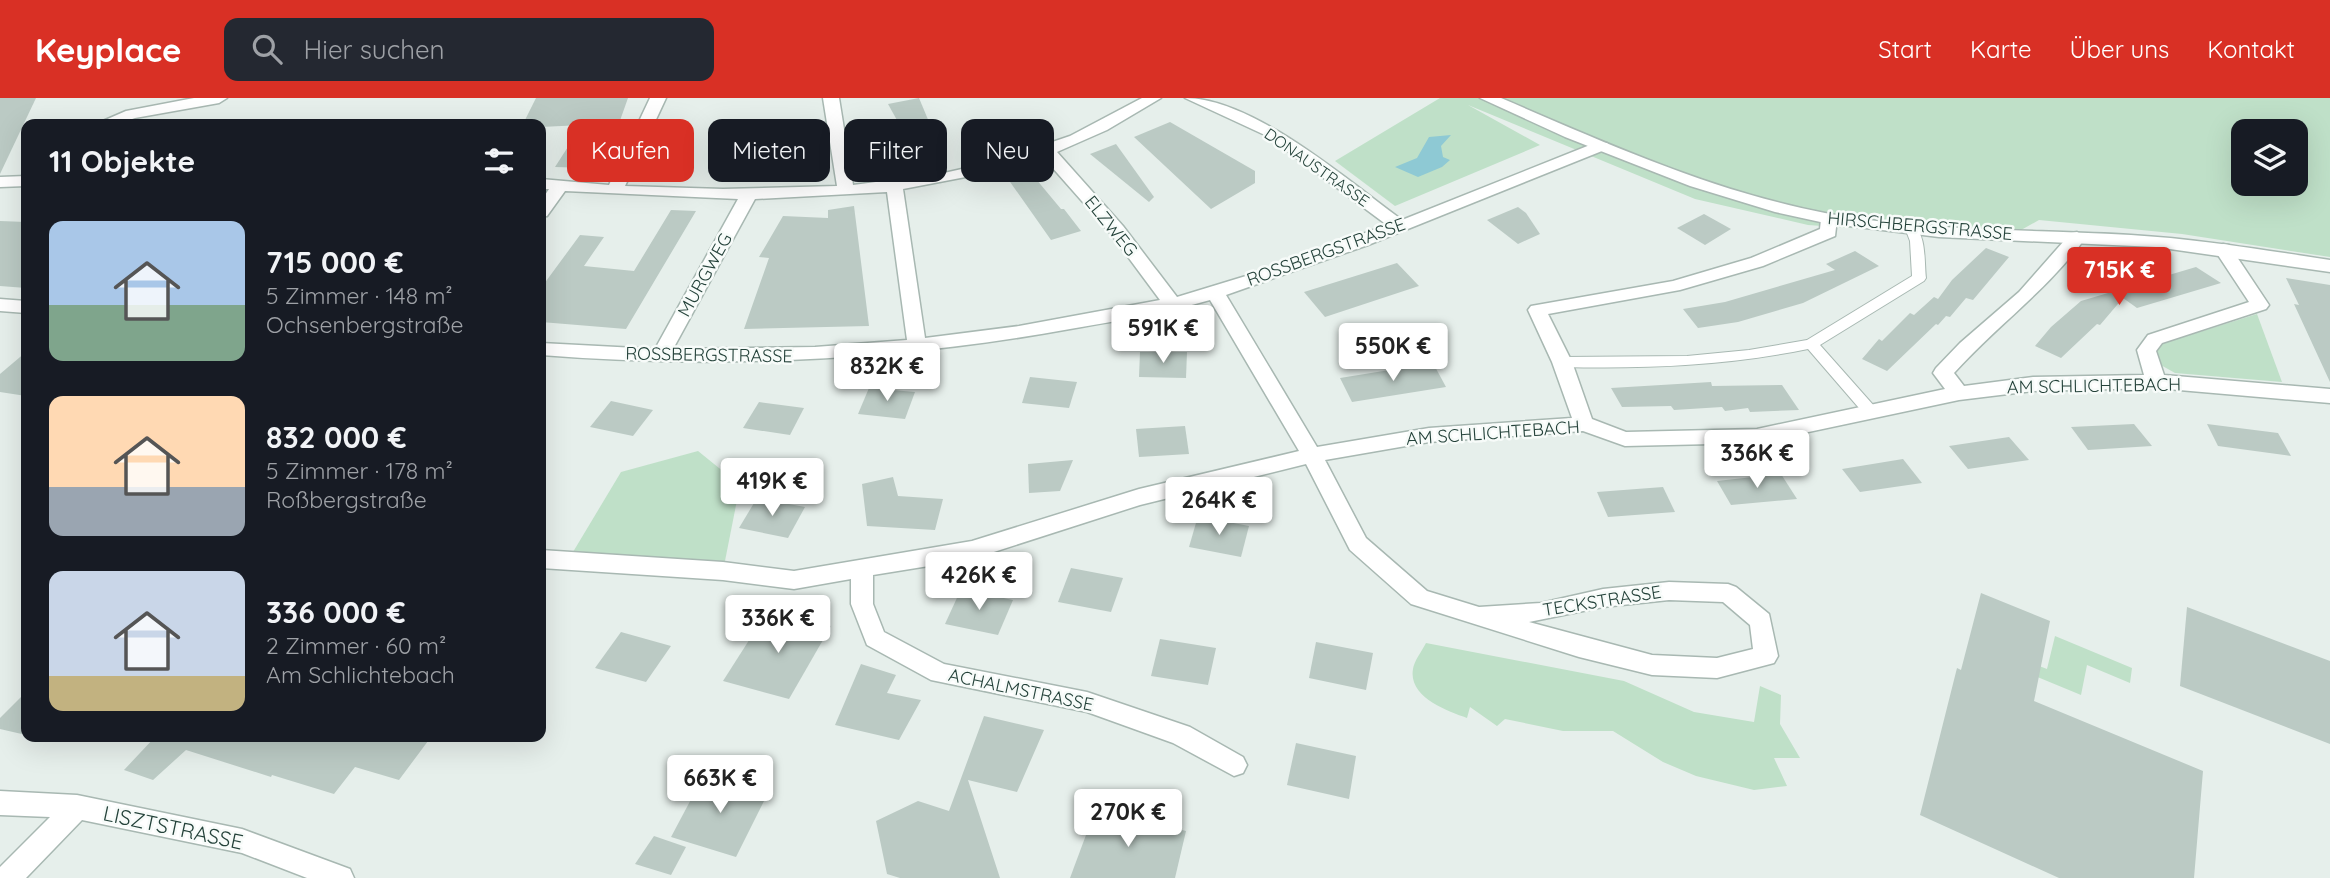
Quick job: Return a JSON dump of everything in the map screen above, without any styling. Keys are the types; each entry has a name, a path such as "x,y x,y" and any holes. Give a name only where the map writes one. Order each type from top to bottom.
{"street":[{"path":"118,119 131,114 219,98"},
{"path":"615,190 658,98"},
{"path":"831,98 846,190"},
{"path":"1054,148 1105,126 1153,98"},
{"name":"DONAUSTRASSE","path":"1193,98 1273,133 1398,225"},
{"name":"HIRSCHBERGSTRASSE","path":"1488,98 1702,186 1767,206 1829,219 1911,228 2077,237 2223,249 2330,266"},
{"name":"ROSSBERGSTRASSE","path":"546,349 737,358 812,356 1024,332 1215,292 1601,146"},
{"name":"ELZWEG","path":"1054,159 1117,230 1172,303"},
{"path":"546,184 749,195 846,190 961,174"},
{"path":"0,182 21,181"},
{"path":"546,205 561,185"},
{"path":"894,185 916,346"},
{"name":"MURGWEG","path":"660,356 749,195"},
{"path":"1584,424 1562,362 1537,310 1674,286 1757,262 1829,232 1829,219"},
{"path":"1959,393 1943,373 1967,346 2025,296 2077,237"},
{"path":"2156,381 2146,350 2155,339 2260,305 2223,249"},
{"name":"TECKSTRASSE","path":"1215,292 1312,455 1358,544 1419,598 1579,647 1652,665 1717,668 1766,656 1761,621 1728,593 1669,591 1604,598 1541,612 1481,616"},
{"path":"0,305 21,307"},
{"name":"AM SCHLICHTEBACH","path":"546,559 723,571 794,580 862,571 972,550 1139,497 1312,455 1429,435 1584,424 1625,439 1757,436 1959,393 2033,384 2156,381 2330,396"},
{"name":"ACHALMSTRASSE","path":"862,571 862,604 875,638 939,673 1087,702 1181,736 1234,765"},
{"name":"LISZTSTRASSE","path":"0,803 77,807 242,841 341,878"},
{"path":"8,878 77,807"}],"lane":[{"path":"1562,362 1639,365 1695,362 1761,355 1811,344 1919,278 1916,241 1911,228"},
{"path":"1811,344 1870,411"}],"green space":[{"path":"1440,98 2330,98 2330,257 2182,234 2039,220 2005,239 1808,225 1695,199 1468,105 1540,145 1395,206 1335,161"},
{"path":"2257,314 2282,382 2175,373 2159,364 2156,352 2161,344"},
{"path":"698,451 740,485 723,571 567,562 621,472"},
{"path":"2055,636 2132,668 2130,683 2087,665 2081,695 1999,661 2001,651 2047,669"},
{"path":"1426,643 1624,681 1694,712 1754,722 1760,686 1781,695 1780,724 1800,758 1774,758 1787,786 1754,790 1696,776 1663,762 1613,731 1563,731 1505,719 1497,726 1470,707 1467,718 1431,701 1417,687 1413,679 1413,669"}],"water":[{"path":"1451,135 1441,146 1443,157 1450,160 1442,167 1418,177 1395,167 1417,158 1429,137"}],"building":[{"path":"0,98 36,98 26,119 21,119 21,130 0,174"},
{"path":"536,98 628,98 621,119 567,119 567,126 546,127 546,119 526,119"},
{"path":"919,98 928,119 896,119 888,104"},
{"path":"1170,122 1255,171 1255,183 1211,209 1134,137"},
{"path":"1116,144 1154,197 1149,202 1090,154"},
{"path":"567,148 567,167 555,167"},
{"path":"1010,182 1038,182 1081,231 1051,240"},
{"path":"854,206 869,326 744,329 769,258 759,257 783,216 828,218 828,210"},
{"path":"1518,207 1526,213 1540,234 1518,244 1487,220"},
{"path":"671,210 696,211 626,329 546,322 546,281 580,235 604,237 584,266 634,271"},
{"path":"1704,214 1731,229 1705,245 1677,228"},
{"path":"0,221 21,222 21,288 0,286"},
{"path":"1986,248 2009,257 1973,300 1966,298 1950,317 1946,316 1936,324 1887,371 1862,359 1879,339 1882,341 1910,313 1914,315 1934,297 1938,299 1952,280"},
{"path":"1855,251 1879,266 1803,303 1738,322 1698,328 1683,309 1725,302 1835,270 1826,264"},
{"path":"1397,263 1419,286 1325,317 1304,292"},
{"path":"2196,267 2221,283 2137,308 2123,298 2100,325 2097,324 2061,358 2035,346 2051,327 2081,301"},
{"path":"2286,278 2330,285 2330,382 2294,304 2299,305"},
{"path":"1140,352 1187,352 1186,378 1139,377"},
{"path":"21,356 21,395 0,392 0,374"},
{"path":"1433,363 1446,387 1352,402 1340,378"},
{"path":"1030,377 1077,382 1069,408 1022,403"},
{"path":"1711,382 1712,386 1782,385 1799,410 1750,412 1748,408 1725,411 1722,407 1674,410 1671,406 1622,407 1611,388"},
{"path":"869,388 915,392 905,419 858,414"},
{"path":"611,401 653,410 633,436 590,427"},
{"path":"759,402 804,408 790,435 743,428"},
{"path":"2134,424 2152,446 2088,450 2071,427"},
{"path":"2207,424 2278,433 2291,456 2218,446"},
{"path":"1185,426 1189,454 1139,457 1136,429"},
{"path":"2009,437 2029,460 1968,469 1949,446"},
{"path":"1903,459 1922,483 1860,492 1842,469"},
{"path":"1073,460 1060,491 1029,493 1028,464"},
{"path":"1781,474 1797,499 1731,505 1717,481"},
{"path":"893,477 898,496 943,499 935,530 867,526 862,484"},
{"path":"1663,487 1675,512 1608,517 1597,492"},
{"path":"757,498 805,507 788,538 739,528"},
{"path":"1198,516 1249,526 1241,557 1189,547"},
{"path":"1071,568 1123,578 1111,612 1058,602"},
{"path":"961,589 1013,600 998,635 945,624"},
{"path":"1981,593 2050,621 2034,701 2203,771 2194,878 2059,878 1920,815 1957,668 1961,670"},
{"path":"2187,607 2330,661 2330,744 2180,686"},
{"path":"767,612 831,626 789,699 723,681"},
{"path":"621,632 671,646 646,682 595,668"},
{"path":"1160,639 1216,648 1208,685 1151,676"},
{"path":"1316,642 1373,653 1366,690 1309,678"},
{"path":"861,664 896,675 887,693 921,700 899,740 835,725"},
{"path":"21,697 21,734 0,729 0,718"},
{"path":"984,716 1044,730 1017,792 968,780 1000,878 900,878 887,874 876,821 918,801 949,811"},
{"path":"150,742 427,742 399,780 355,767 334,794 186,750 153,780 124,770"},
{"path":"1296,743 1356,756 1349,799 1287,785"},
{"path":"705,773 768,793 736,857 671,837"},
{"path":"1096,808 1186,831 1175,878 1070,878"},
{"path":"654,836 686,847 671,875 635,864"}]}
